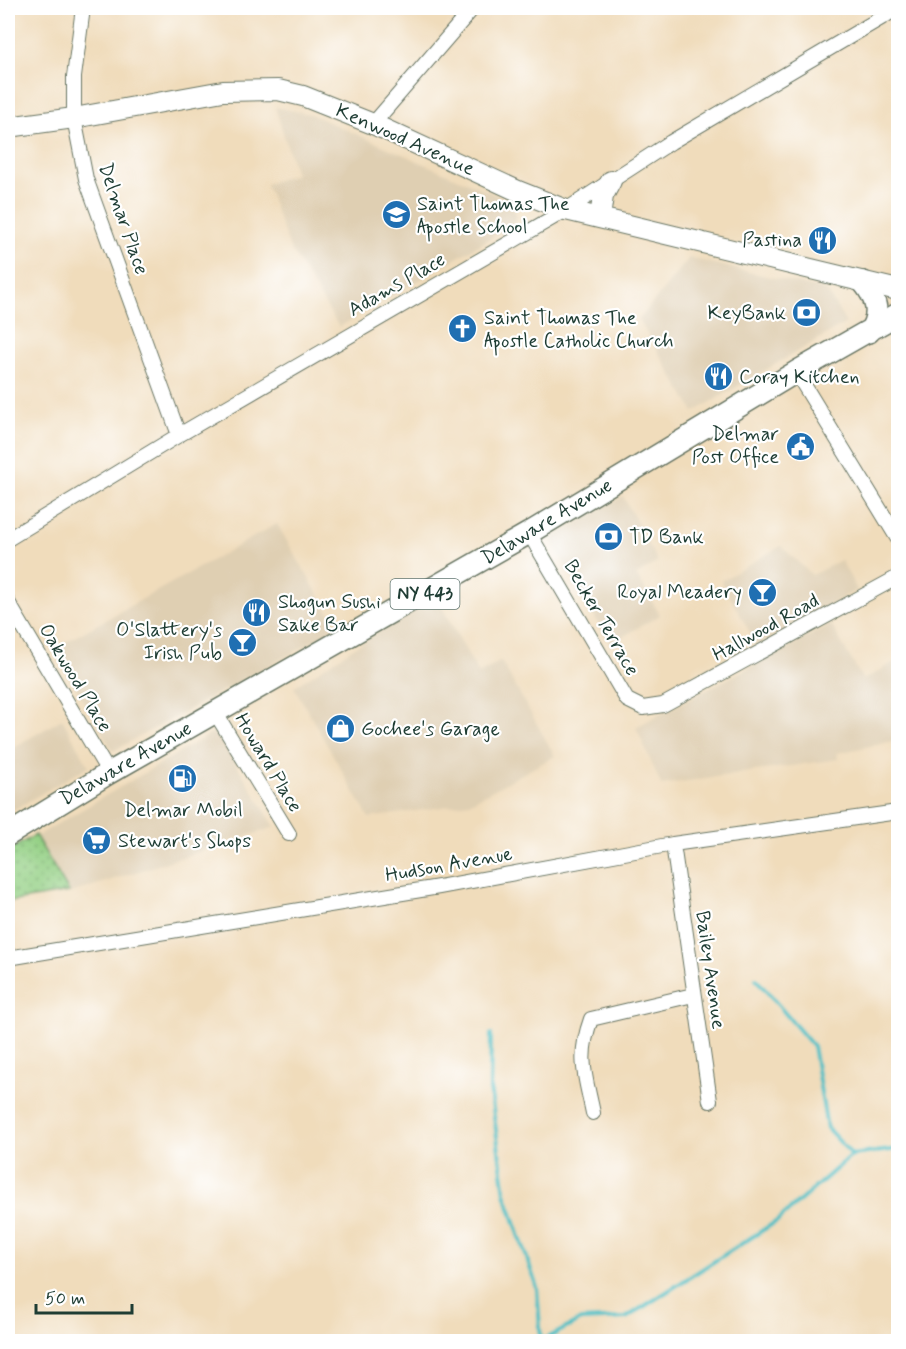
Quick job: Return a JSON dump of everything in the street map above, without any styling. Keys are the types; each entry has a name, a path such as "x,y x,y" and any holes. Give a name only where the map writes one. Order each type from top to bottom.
{"main road":[{"path":"862,282 874,297 878,311 869,332"},
{"name":"Delaware Avenue","path":"8,835 109,773 529,533 796,372 898,314"}],"street":[{"name":"Delmar Place","path":"83,8 74,77 74,118 86,179 179,435"},
{"path":"373,124 473,8"},
{"name":"Adams Place","path":"8,539 179,435 566,210 671,142 898,8"},
{"name":"Kenwood Avenue","path":"8,127 74,118 223,91 278,90 303,96 373,124 518,191 566,210 898,290"},
{"path":"600,218 605,191 611,181"},
{"path":"796,372 898,539"},
{"name":"Becker Terrace","path":"529,533 627,700 635,706 650,709"},
{"name":"Hallwood Road","path":"650,709 663,705 744,663 898,577"},
{"name":"Oakwood Place","path":"8,602 109,773"},
{"name":"Howard Place","path":"215,712 289,834"},
{"name":"Hudson Avenue","path":"8,958 439,887 673,844 898,812"},
{"name":"Bailey Avenue","path":"673,844 710,1101"},
{"path":"593,1113 583,1062 582,1044 591,1019 693,995"}],"shaded area":[{"name":"Saint Thomas The Apostle School","path":"275,107 310,114 505,199 515,211 516,218 511,226 339,327 289,246 266,184 296,174"},
{"path":"689,258 826,290 846,323 694,412 639,320"},
{"path":"623,496 658,562 636,575 660,615 610,644 550,538"},
{"path":"277,524 338,628 113,751 53,649"},
{"path":"781,546 812,575 841,560 857,590 757,645 721,581"},
{"path":"436,597 479,674 501,661 555,756 469,803 369,818 294,687 404,615"},
{"path":"831,624 863,680 898,660 898,740 837,753 838,759 661,785 636,727"},
{"path":"62,719 89,766 8,813 8,751"},
{"path":"216,731 275,827 71,893 37,836"}],"green space":[{"path":"35,835 69,892 8,902 8,851"}],"waterway":[{"path":"756,979 813,1046 827,1128 852,1155"},
{"path":"491,1034 490,1088 505,1193 537,1288 541,1341"},
{"path":"540,1342 581,1320 626,1318 777,1221 852,1155 898,1149"}],"place":[{"name":"Saint Thomas The Apostle School","path":"396,215"},
{"name":"Pastina","path":"823,240"},
{"name":"KeyBank","path":"807,313"},
{"name":"Saint Thomas The Apostle Catholic Church","path":"463,329"},
{"name":"Coray Kitchen","path":"718,377"},
{"name":"Delmar Post Office","path":"800,446"},
{"name":"TD Bank","path":"608,537"},
{"name":"Royal Meadery","path":"763,592"},
{"name":"Shogun Sushi Sake Bar","path":"257,613"},
{"name":"O'Slattery's Irish Pub","path":"243,642"},
{"name":"Gochee's Garage","path":"340,729"},
{"name":"Delmar Mobil","path":"183,779"},
{"name":"Stewart's Shops","path":"97,841"}]}
